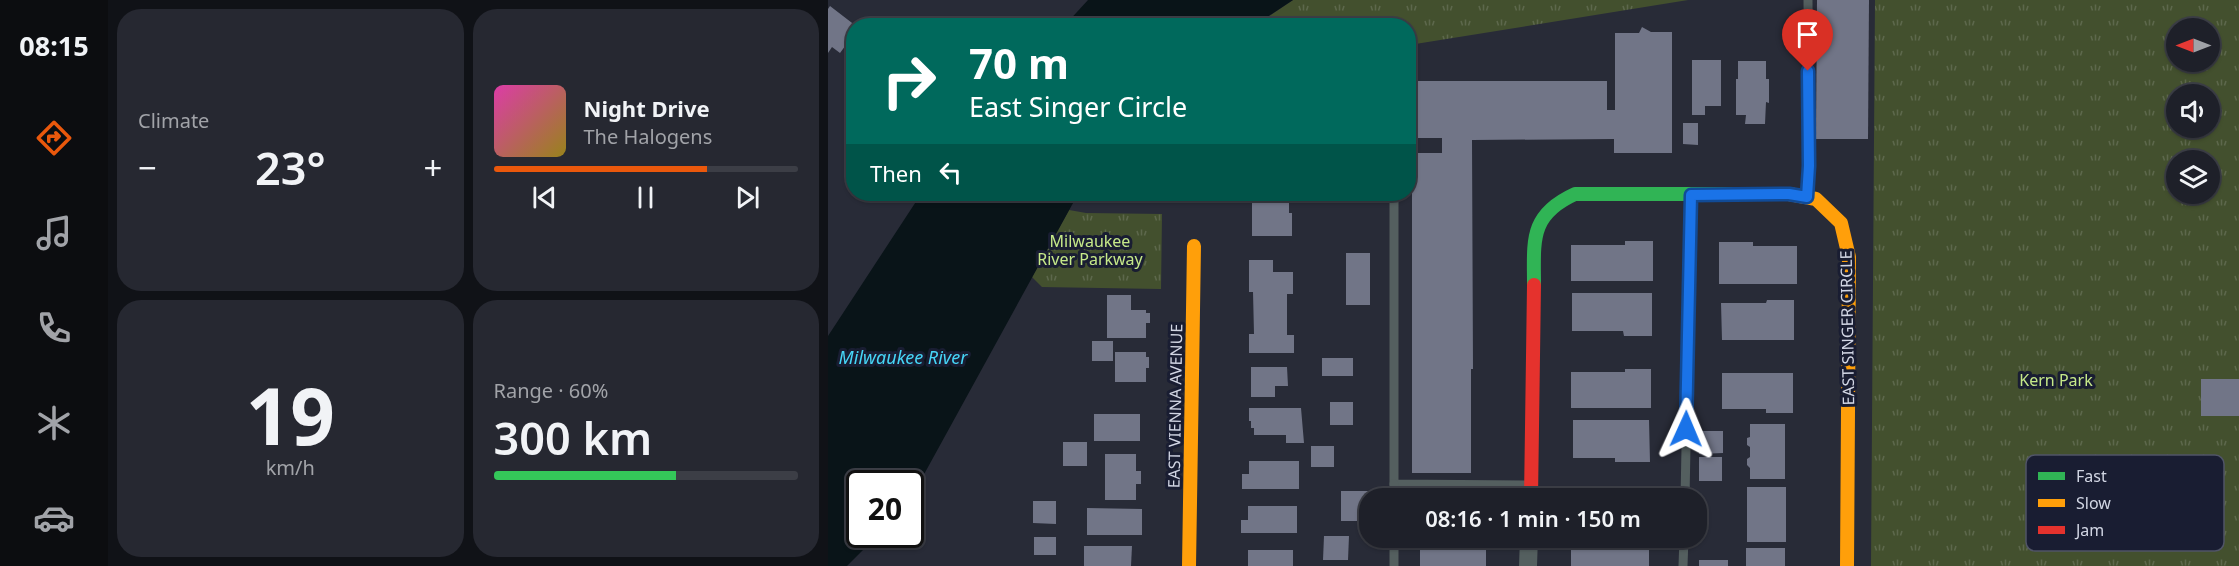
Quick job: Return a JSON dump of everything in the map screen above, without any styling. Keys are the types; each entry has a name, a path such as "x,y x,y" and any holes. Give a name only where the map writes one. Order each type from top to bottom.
{"street":[{"name":"EAST SINGER CIRCLE","path":"1531,488 1534,244 1538,223 1548,210 1575,194 1789,194 1816,199 1841,223 1849,257 1847,566"},
{"name":"EAST VIENNA AVENUE","path":"1189,566 1194,246"},
{"path":"1528,566 1529,548"}],"lane":[{"path":"1807,197 1809,166 1808,0"},
{"path":"1684,488 1691,195"},
{"path":"1394,201 1394,488"},
{"path":"1394,484 1462,488"},
{"path":"1394,548 1394,566"},
{"path":"1683,566 1684,548"}],"green space":[{"path":"1293,0 1688,0 1416,44 1416,18 1266,18"},
{"name":"Kern Park","path":"1875,0 2239,0 2239,566 1871,566"},
{"name":"Milwaukee River Parkway","path":"1069,210 1086,213 1162,214 1161,289 1042,287 1032,277"}],"water":[{"path":"1088,0 1293,0 1266,18 1071,18"},
{"name":"Milwaukee River","path":"916,201 1074,201 924,474 924,470 846,470 846,548 865,548 847,566 828,566 828,336"}],"building":[{"path":"1817,0 1869,0 1868,139 1816,139"},
{"path":"830,6 846,18 846,45 840,53 832,47 828,53 828,9"},
{"path":"1642,27 1651,32 1672,32 1672,153 1614,153 1614,139 1472,140 1471,473 1412,473 1412,201 1416,201 1416,153 1442,153 1442,138 1416,138 1416,81 1607,81 1607,110 1615,110 1615,33 1639,33"},
{"path":"1692,60 1721,60 1721,106 1705,106 1705,115 1692,115"},
{"path":"1738,61 1766,61 1769,103 1766,102 1765,124 1745,124 1746,115 1736,115"},
{"path":"1683,123 1698,123 1698,145 1683,144"},
{"path":"1252,201 1289,201 1289,213 1292,213 1292,236 1252,236"},
{"path":"1625,241 1653,241 1653,281 1571,281 1571,245 1625,245"},
{"path":"1719,242 1753,242 1753,246 1797,246 1797,284 1719,284"},
{"path":"1346,253 1370,253 1370,305 1346,305"},
{"path":"1249,260 1273,260 1273,272 1293,272 1293,294 1287,294 1287,335 1294,335 1294,353 1249,353 1249,334 1254,334 1253,292 1249,292"},
{"path":"1572,293 1652,293 1652,336 1624,336 1623,331 1572,331"},
{"path":"1107,295 1131,295 1131,310 1146,310 1146,313 1150,313 1150,323 1146,323 1146,338 1107,338"},
{"path":"1767,300 1794,300 1794,340 1722,340 1721,303 1766,303"},
{"path":"1092,341 1113,341 1113,361 1092,361"},
{"path":"1115,352 1146,352 1146,357 1149,357 1149,368 1146,368 1146,382 1115,382"},
{"path":"1322,358 1353,358 1353,376 1322,376"},
{"path":"1251,367 1287,367 1288,386 1275,386 1275,397 1251,397"},
{"path":"1625,369 1651,369 1651,408 1571,408 1571,372 1625,372"},
{"path":"1722,373 1793,373 1793,413 1766,413 1766,409 1722,409"},
{"path":"2201,379 2239,379 2239,416 2201,416"},
{"path":"1330,402 1353,402 1353,425 1330,425"},
{"path":"1249,408 1301,408 1304,443 1286,443 1286,435 1254,435 1254,428 1251,428 1251,421 1249,421"},
{"path":"1094,414 1140,414 1140,441 1094,441"},
{"path":"1573,420 1649,420 1650,462 1615,462 1615,458 1573,458"},
{"path":"1750,424 1785,424 1785,479 1750,479 1747,459 1750,457 1750,447 1747,445 1747,438 1750,437"},
{"path":"1699,431 1723,431 1723,453 1699,454"},
{"path":"1063,442 1087,442 1087,466 1063,466"},
{"path":"1311,446 1334,446 1334,467 1311,467"},
{"path":"1105,454 1136,454 1136,471 1141,471 1141,484 1136,484 1136,500 1105,500"},
{"path":"1699,457 1722,457 1722,481 1699,481"},
{"path":"1249,461 1299,461 1299,489 1242,489 1242,474 1249,474"},
{"path":"1747,487 1786,487 1786,542 1747,542"},
{"path":"1341,491 1359,491 1359,521 1341,521"},
{"path":"1033,501 1056,501 1056,524 1033,523"},
{"path":"1248,506 1297,506 1297,533 1241,533 1241,520 1248,520"},
{"path":"1087,508 1142,509 1142,535 1087,535"},
{"path":"1324,536 1349,536 1348,560 1323,560"},
{"path":"1034,537 1056,537 1056,555 1034,555"},
{"path":"1084,546 1132,546 1131,566 1084,566"},
{"path":"1420,548 1486,548 1486,566 1420,566"},
{"path":"1571,548 1649,548 1649,566 1571,566"},
{"path":"1746,548 1785,548 1785,566 1746,566"},
{"path":"1248,550 1293,550 1293,566 1248,566"},
{"path":"1699,560 1728,560 1728,566 1699,566"}],"traffic: fast":[{"path":"1534,285 1537,231 1549,211 1575,194 1769,194"}],"traffic: slow":[{"path":"1769,194 1789,194 1816,199 1841,223 1849,257 1847,566"},
{"path":"1189,566 1194,246"}],"traffic: jam":[{"path":"1531,488 1534,285"}],"route":[{"path":"1686,429 1691,195 1789,194 1807,197 1808,71"}]}
